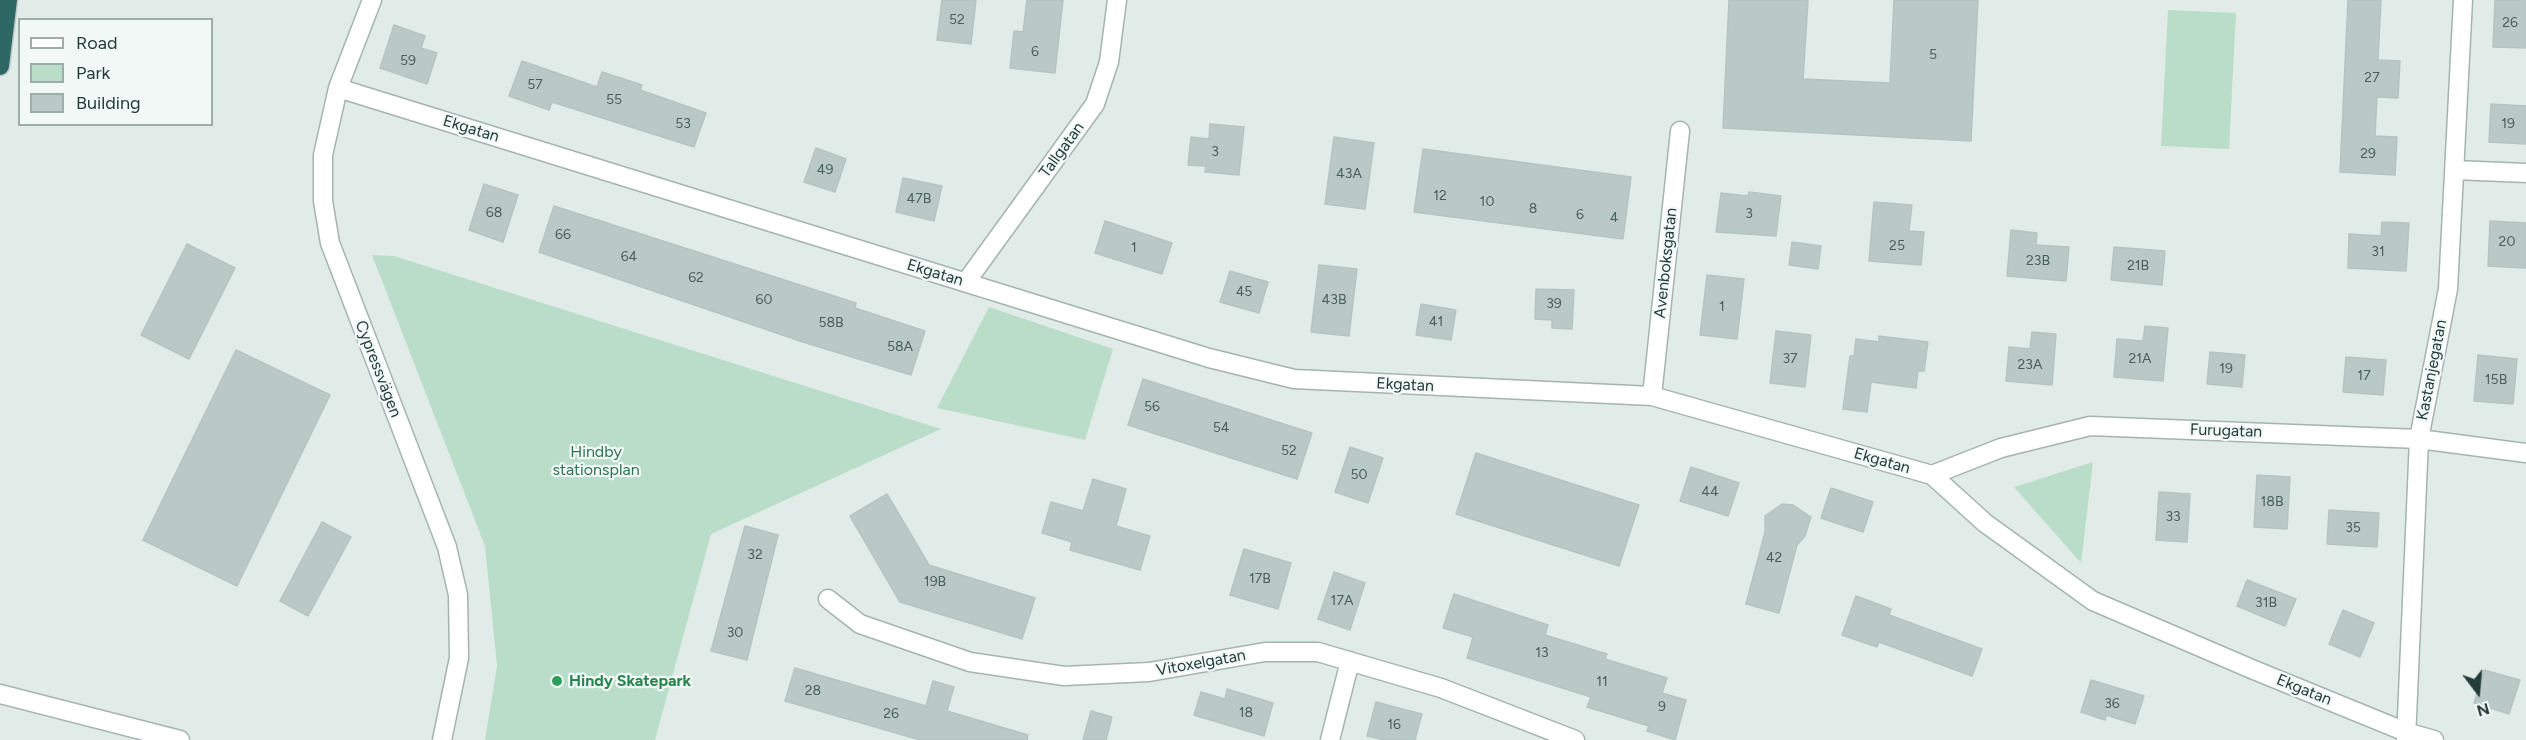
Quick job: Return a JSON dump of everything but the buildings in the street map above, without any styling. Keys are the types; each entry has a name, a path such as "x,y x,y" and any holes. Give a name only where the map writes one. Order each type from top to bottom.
{"highway":[{"path":"0,66 8,0"}],"street":[{"name":"Cypressvägen","path":"372,0 338,88 323,156 323,201 330,243 447,547 458,595 459,658 442,740"},
{"name":"Tallgatan","path":"966,282 1095,104 1109,62 1117,0"},
{"name":"Kastanjegatan","path":"2406,736 2419,439 2448,289 2463,0"},
{"name":"Ekgatan","path":"338,88 1209,358 1294,379 1652,396 1932,475 1985,523 2094,602 2406,736 2434,740"},
{"name":"Avenboksgatan","path":"1652,396 1680,131"},
{"path":"2455,170 2526,173"},
{"name":"Furugatan","path":"1932,475 2001,448 2090,426 2419,439 2526,453"},
{"name":"Vitoxelgatan","path":"828,599 860,624 970,662 1064,675 1149,672 1265,652 1318,652 1442,687 1575,740"},
{"path":"1330,740 1350,661"},
{"path":"0,694 180,740"}],"green space":[{"path":"2168,10 2236,13 2229,149 2161,146"},
{"name":"Hindby stationsplan","path":"372,255 394,256 941,429 711,534 655,740 485,740 497,666 485,546"},
{"path":"989,307 1113,349 1085,440 937,408"},
{"path":"2093,462 2081,563 2014,487"}],"place":[{"name":"Hindy Skatepark","path":"557,681"}]}
